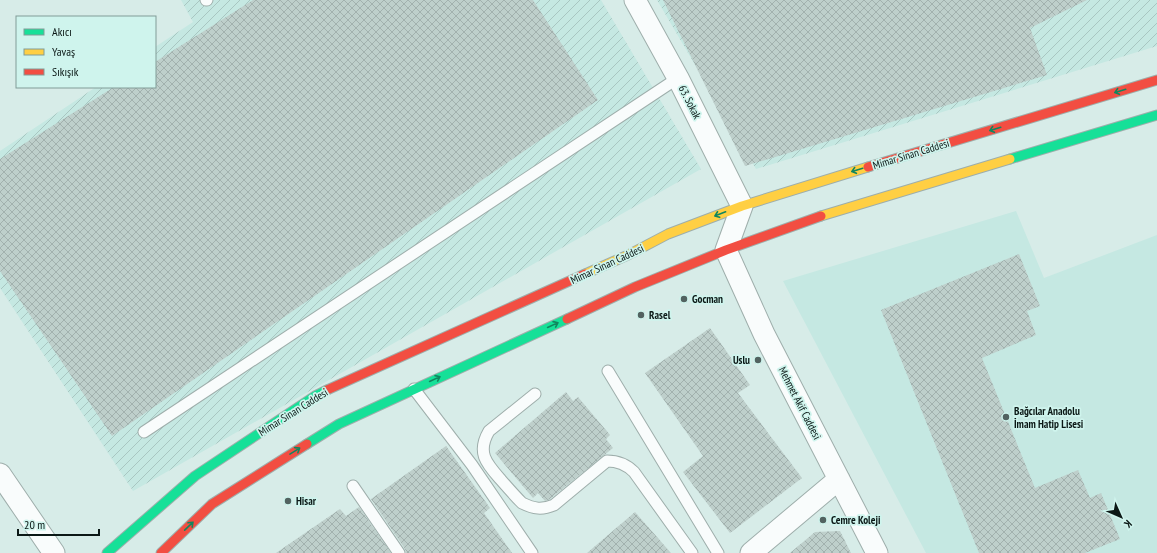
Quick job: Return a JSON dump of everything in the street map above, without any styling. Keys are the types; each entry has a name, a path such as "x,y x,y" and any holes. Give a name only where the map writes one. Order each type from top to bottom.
{"main road":[{"name":"Mimar Sinan Caddesi","path":"107,553 195,476 316,396 628,255 668,234 742,206 1157,80"},
{"path":"161,553 212,504 338,424 634,287 726,250 822,216 1157,115"}],"street":[{"name":"63. Sokak","path":"635,0 678,78 742,206"},
{"path":"726,250 742,206"},
{"name":"Mehmet Akif Caddesi","path":"726,250 764,334 877,553"},
{"path":"0,474 54,553"},
{"path":"751,553 839,478"}],"lane":[{"path":"144,432 678,78"},
{"path":"608,371 718,553"},
{"path":"414,389 472,465 532,553"},
{"path":"535,394 488,431 482,447 487,465 522,503 538,509 547,508 554,505 607,462 614,461 621,463 634,472 692,553"},
{"path":"353,486 399,553"}],"shaded area":[{"path":"181,0 601,0 701,169 133,491 0,288 0,151 94,88 156,88 156,46 193,22"},
{"path":"657,0 1157,0 1157,46 756,169"},
{"name":"Bağcılar Anadolu İmam Hatip Lisesi","path":"1016,211 1044,278 1157,235 1157,553 926,553 783,281"}],"building":[{"path":"253,0 533,0 598,100 112,436 0,271 0,159 112,88 156,88 156,61"},
{"path":"663,0 1087,0 1030,28 1047,75 745,166"},
{"name":"Bağcılar Anadolu İmam Hatip Lisesi","path":"1019,254 1040,306 1027,311 1036,335 982,358 1035,488 1078,470 1090,498 1101,493 1120,539 1085,553 979,553 881,310"},
{"path":"710,328 750,385 738,393 802,478 730,533 683,472 703,456 645,373"},
{"path":"566,392 573,401 578,397 610,435 606,439 613,448 550,499 545,501 538,493 533,498 495,453"},
{"path":"446,446 490,508 484,513 512,553 406,553 405,549 371,499"},
{"path":"359,507 391,553 276,553 340,509 346,516"},
{"path":"635,512 671,553 587,553"},
{"path":"840,531 851,553 790,553 815,532"}],"traffic: fast":[{"path":"1010,159 1157,115"},
{"path":"307,444 339,424 567,319"},
{"path":"107,553 195,476 315,396 327,390"}],"traffic: slow":[{"path":"821,216 1010,159"},
{"path":"585,274 628,255 668,234 742,206 868,167"}],"traffic: jam":[{"path":"868,167 1157,80"},
{"path":"567,319 635,287 726,250 821,216"},
{"path":"327,390 585,274"},
{"path":"161,553 212,504 307,444"}],"place":[{"name":"Gocman","path":"684,299"},
{"name":"Rasel","path":"641,315"},
{"name":"Uslu","path":"758,360"},
{"name":"Bağcılar Anadolu İmam Hatip Lisesi","path":"1006,417"},
{"name":"Hisar","path":"288,501"},
{"name":"Cemre Koleji","path":"823,520"}]}
